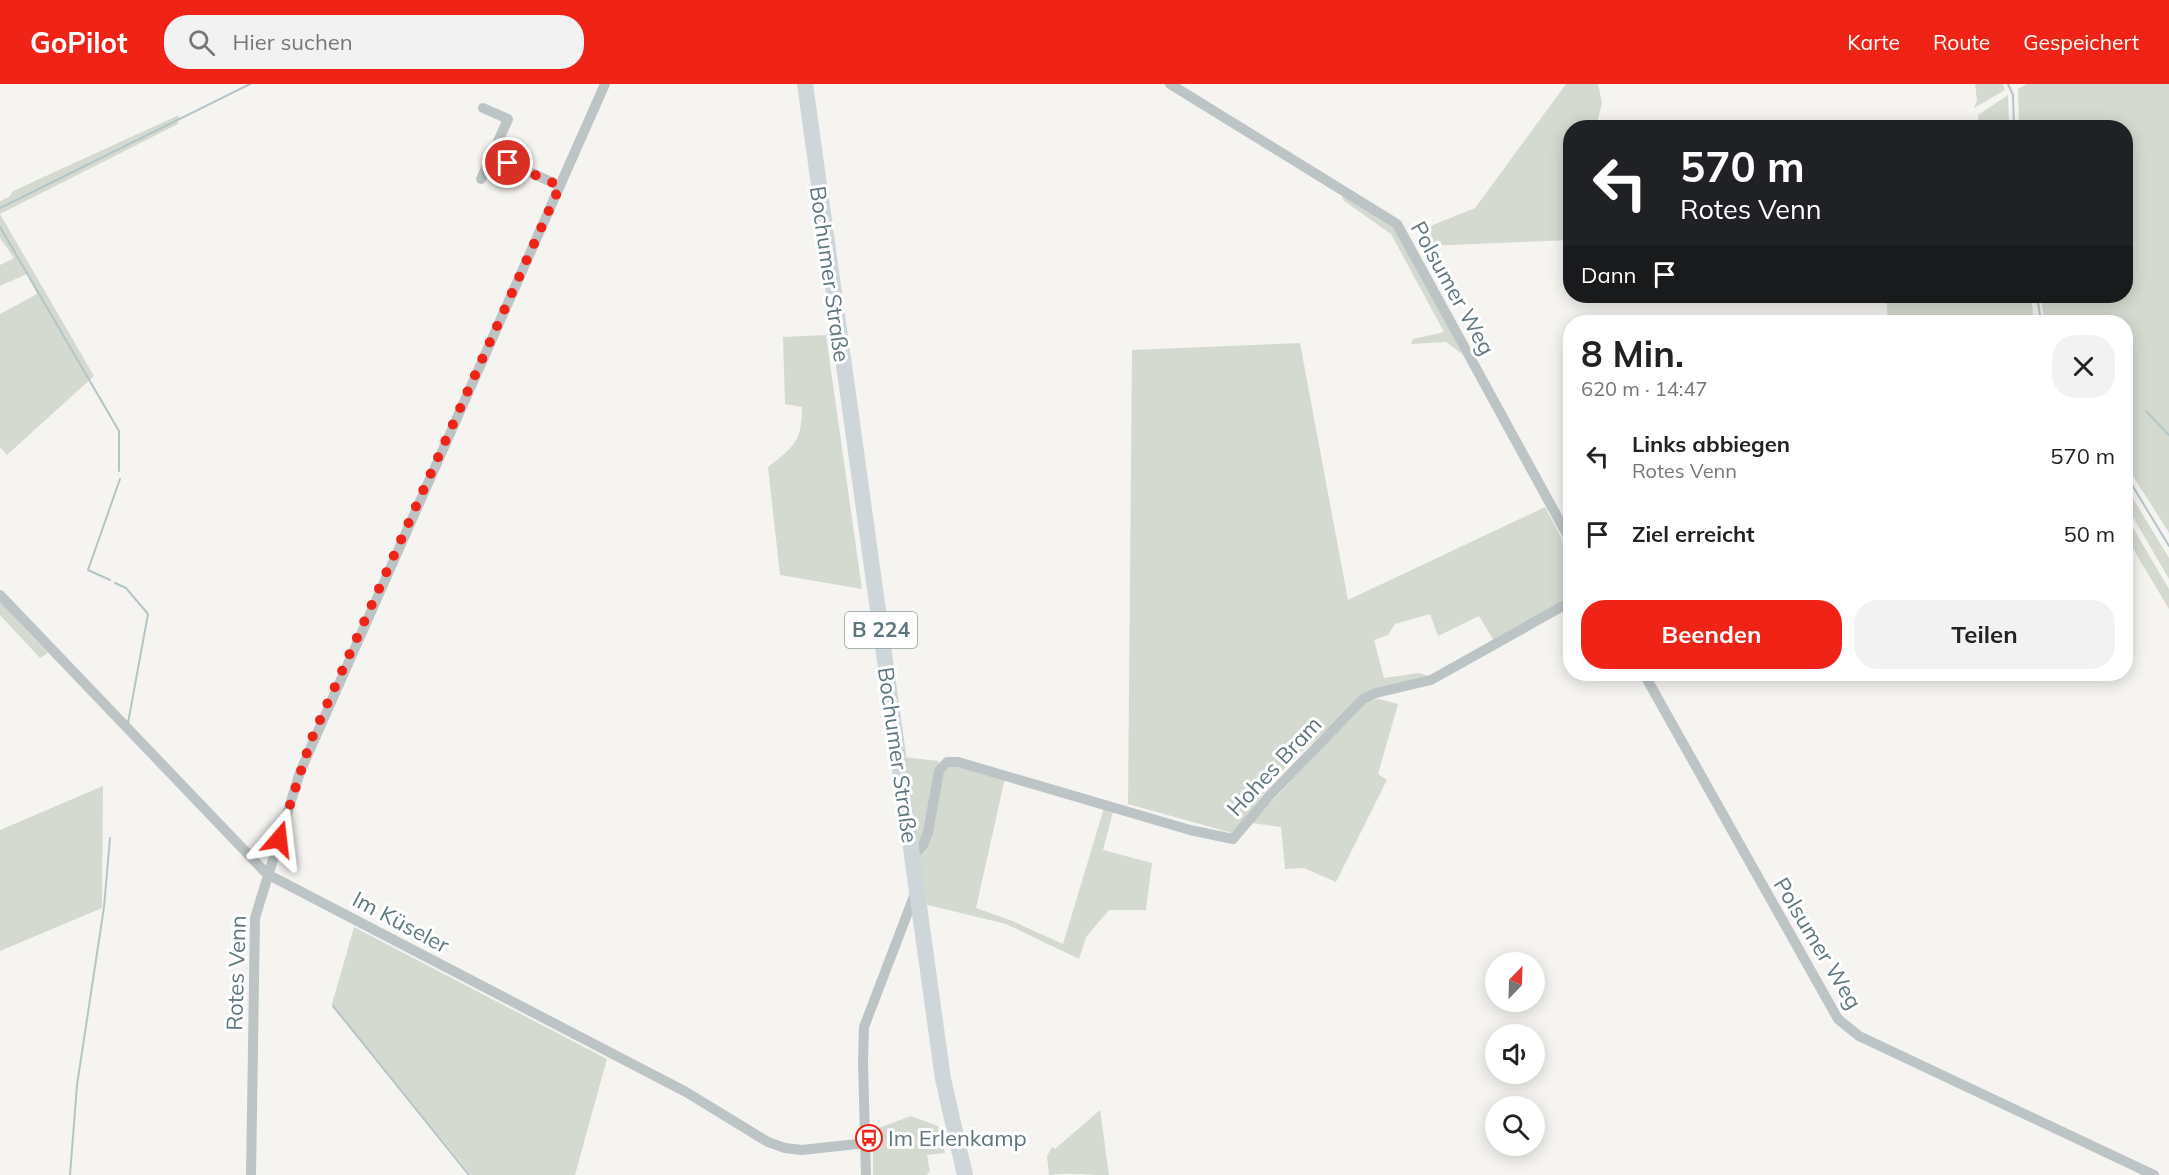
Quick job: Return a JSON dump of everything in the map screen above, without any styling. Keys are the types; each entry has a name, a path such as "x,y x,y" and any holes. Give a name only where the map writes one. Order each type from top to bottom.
{"main road":[{"name":"Bochumer Straße","path":"805,84 943,1079 965,1175"}],"street":[{"name":"Rotes Venn","path":"250,1175 255,918 267,874 311,740 605,84"},
{"name":"Polsumer Weg","path":"1170,84 1397,224 1563,527"},
{"path":"481,179 508,119 483,108"},
{"path":"492,155 560,186"},
{"name":"Im Küseler","path":"0,595 267,874 686,1092 768,1142 785,1148 802,1150 866,1143"},
{"name":"Hohes Bram","path":"912,857 923,845 939,771 947,762 958,762 1190,830 1233,839 1270,795 1363,699 1376,693 1431,680 1563,607"},
{"name":"Polsumer Weg","path":"1648,681 1838,1019 1859,1036 2154,1175"},
{"path":"866,1175 862,1062 864,1028 916,891"}],"shaded area":[{"path":"1566,84 1598,84 1602,103 1598,120 1563,120 1563,240 1427,246 1428,227 1475,208"},
{"path":"1975,84 2003,84 2005,90 1974,108 1977,100"},
{"path":"2027,84 2169,84 2169,533 2133,476 2133,315 2044,315 2041,303 2133,303 2133,120 2019,120 2018,89"},
{"path":"2008,95 2009,120 1978,120 1978,115"},
{"path":"179,115 178,124 0,214 0,201 9,197 13,191"},
{"path":"1340,192 1366,207 1399,232 1462,354 1446,342 1411,344 1413,339 1444,332 1391,234 1344,201"},
{"path":"0,214 94,376 7,455 0,447 0,314 37,294 27,274 0,286 0,265 14,258 0,238"},
{"path":"1887,303 2032,303 2033,315 1887,315"},
{"path":"826,335 862,589 780,575 768,467 795,442 802,419 802,407 785,404 783,337"},
{"path":"1300,343 1348,600 1545,507 1563,541 1563,602 1494,641 1479,616 1438,636 1430,614 1395,624 1388,635 1374,640 1384,678 1419,673 1433,677 1367,694 1287,765 1232,833 1128,804 1132,350"},
{"path":"2133,499 2169,558 2169,579 2133,517"},
{"path":"2133,528 2169,589 2169,609 2133,549"},
{"path":"0,602 48,653 40,658 0,615"},
{"path":"1379,699 1398,704 1378,774 1387,780 1336,882 1304,868 1285,869 1281,827 1252,823 1357,709 1370,700"},
{"path":"903,757 939,761 926,830 918,844"},
{"path":"949,765 1005,778 976,908 1010,920 1063,944 1104,808 1113,812 1103,850 1152,863 1146,910 1109,910 1086,937 1079,959 1006,924 924,904 917,858 940,773"},
{"path":"103,786 102,908 0,951 0,830"},
{"path":"354,927 607,1059 575,1175 471,1175 332,1004"},
{"path":"1100,1110 1109,1175 1049,1175 1047,1156 1052,1147 1055,1149"},
{"path":"911,1116 938,1126 945,1153 927,1155 930,1171 927,1175 873,1175 873,1130"}],"waterway":[{"path":"0,208 250,84"},
{"path":"2008,84 2013,95 2014,120"},
{"path":"0,227 119,431 119,471"},
{"path":"2038,303 2040,315"},
{"path":"2146,411 2169,435"},
{"path":"110,580 88,570 120,479"},
{"path":"2133,487 2169,546"},
{"path":"115,583 126,588 148,614 128,723"},
{"path":"70,1175 77,1085 104,907 110,838"},
{"path":"333,1006 469,1175"}],"place":[{"name":"Im Erlenkamp","path":"869,1138"}],"route":[{"path":"279,839 311,740 358,640 560,186 508,163"}]}
